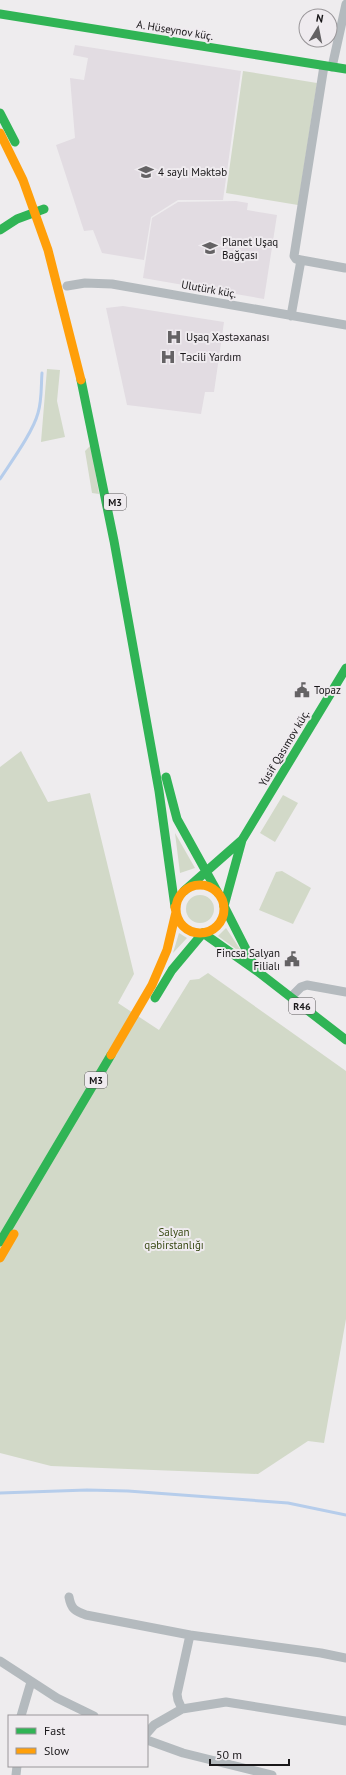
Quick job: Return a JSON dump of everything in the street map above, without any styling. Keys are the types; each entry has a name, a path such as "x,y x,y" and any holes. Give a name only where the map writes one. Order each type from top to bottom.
{"main road":[{"name":"A. Hüseynov küç.","path":"0,14 346,69"},
{"path":"0,113 34,183"},
{"path":"0,133 22,180 42,210 48,250 92,428 158,784 176,912 183,925 196,932 203,933 257,971"},
{"path":"0,230 10,222 42,210"},
{"path":"86,363 94,399"},
{"name":"M3","path":"97,412 119,520 170,795 177,819 185,836 218,893"},
{"name":"Yusif Qasımov küç.","path":"242,840 346,668"},
{"path":"176,912 179,897 184,891 242,840"},
{"path":"0,1258 160,988 176,964 203,933 217,926 224,913 224,906 242,840"},
{"path":"184,891 190,887 205,886 218,893 257,971"},
{"name":"M3","path":"0,1242 152,985 167,950 176,912"},
{"name":"R46","path":"257,971 346,1040"}],"street":[{"path":"345,268 296,259 294,252 328,66 346,4"},
{"path":"291,316 301,260"},
{"name":"Ulutürk küç.","path":"67,286 85,283 112,284 346,325"},
{"path":"291,997 301,987 307,985 346,992"},
{"path":"69,1596 70,1606 74,1611 131,1624 346,1658"},
{"path":"182,1709 177,1694 190,1634"},
{"path":"0,1661 57,1698 92,1715"},
{"path":"21,1715 31,1682"},
{"path":"148,1732 154,1726 182,1709 226,1702 346,1721"},
{"path":"148,1740 229,1770 272,1775"}],"shaded area":[{"name":"4 saylı Məktəb","path":"75,45 241,71 223,200 178,200 151,217 144,260 102,253 93,230 84,231 56,145 75,138 70,78 84,80 88,58 73,55"},
{"name":"Planet Uşaq Bağçası","path":"236,201 248,203 247,210 277,215 264,299 143,278 152,218 178,202"},
{"name":"Təcili Yardım","path":"123,306 224,322 214,392 205,392 201,414 127,405 106,308"}],"green space":[{"path":"243,71 317,83 298,205 226,193"},
{"path":"47,369 60,370 57,401 65,437 41,442"},
{"path":"91,445 99,494 92,493 85,451"},
{"name":"Salyan qəbirstanlığı","path":"21,751 48,802 90,793 134,974 118,1003 159,1030 190,980 199,979 208,973 346,1071 346,1319 324,1443 308,1441 258,1474 51,1466 0,1453 0,767"},
{"path":"283,795 298,803 275,842 260,833"},
{"path":"175,833 195,868 180,873"},
{"path":"282,871 311,888 293,924 259,910 276,872"},
{"path":"200,895 210,899 214,909 210,919 200,923 190,919 186,909 190,899"},
{"path":"226,928 244,955 218,936"},
{"path":"179,933 187,938 173,953"}],"waterway":[{"path":"0,479 32,429 40,403 42,373"},
{"path":"0,1493 87,1490 128,1491 288,1503 346,1515"}],"traffic: fast":[{"path":"0,14 346,69"},
{"path":"0,113 15,142"},
{"path":"0,230 17,219 44,209"},
{"path":"81,380 114,541 159,791 175,907"},
{"path":"242,840 346,668"},
{"path":"166,777 177,819 218,893"},
{"path":"184,891 242,840 224,906"},
{"path":"155,998 172,970 203,933 257,971 224,906"},
{"path":"257,971 346,1040"},
{"path":"0,1242 111,1055"}],"traffic: slow":[{"path":"0,133 23,180 48,250 81,380"},
{"path":"200,885 209,887 217,892 222,900 224,909 222,918 217,926 209,931 200,933 191,931 183,926 178,918 176,909 178,900 183,892 191,887 200,885"},
{"path":"111,1055 152,985 167,950 176,912 175,907"},
{"path":"0,1258 14,1234"}],"place":[{"name":"4 saylı Məktəb","path":"146,172"},
{"name":"Planet Uşaq Bağçası","path":"210,248"},
{"name":"Uşaq Xəstəxanası","path":"174,337"},
{"name":"Təcili Yardım","path":"168,357"},
{"name":"Topaz","path":"302,690"},
{"name":"Fincsa Salyan Filialı","path":"292,959"}]}
